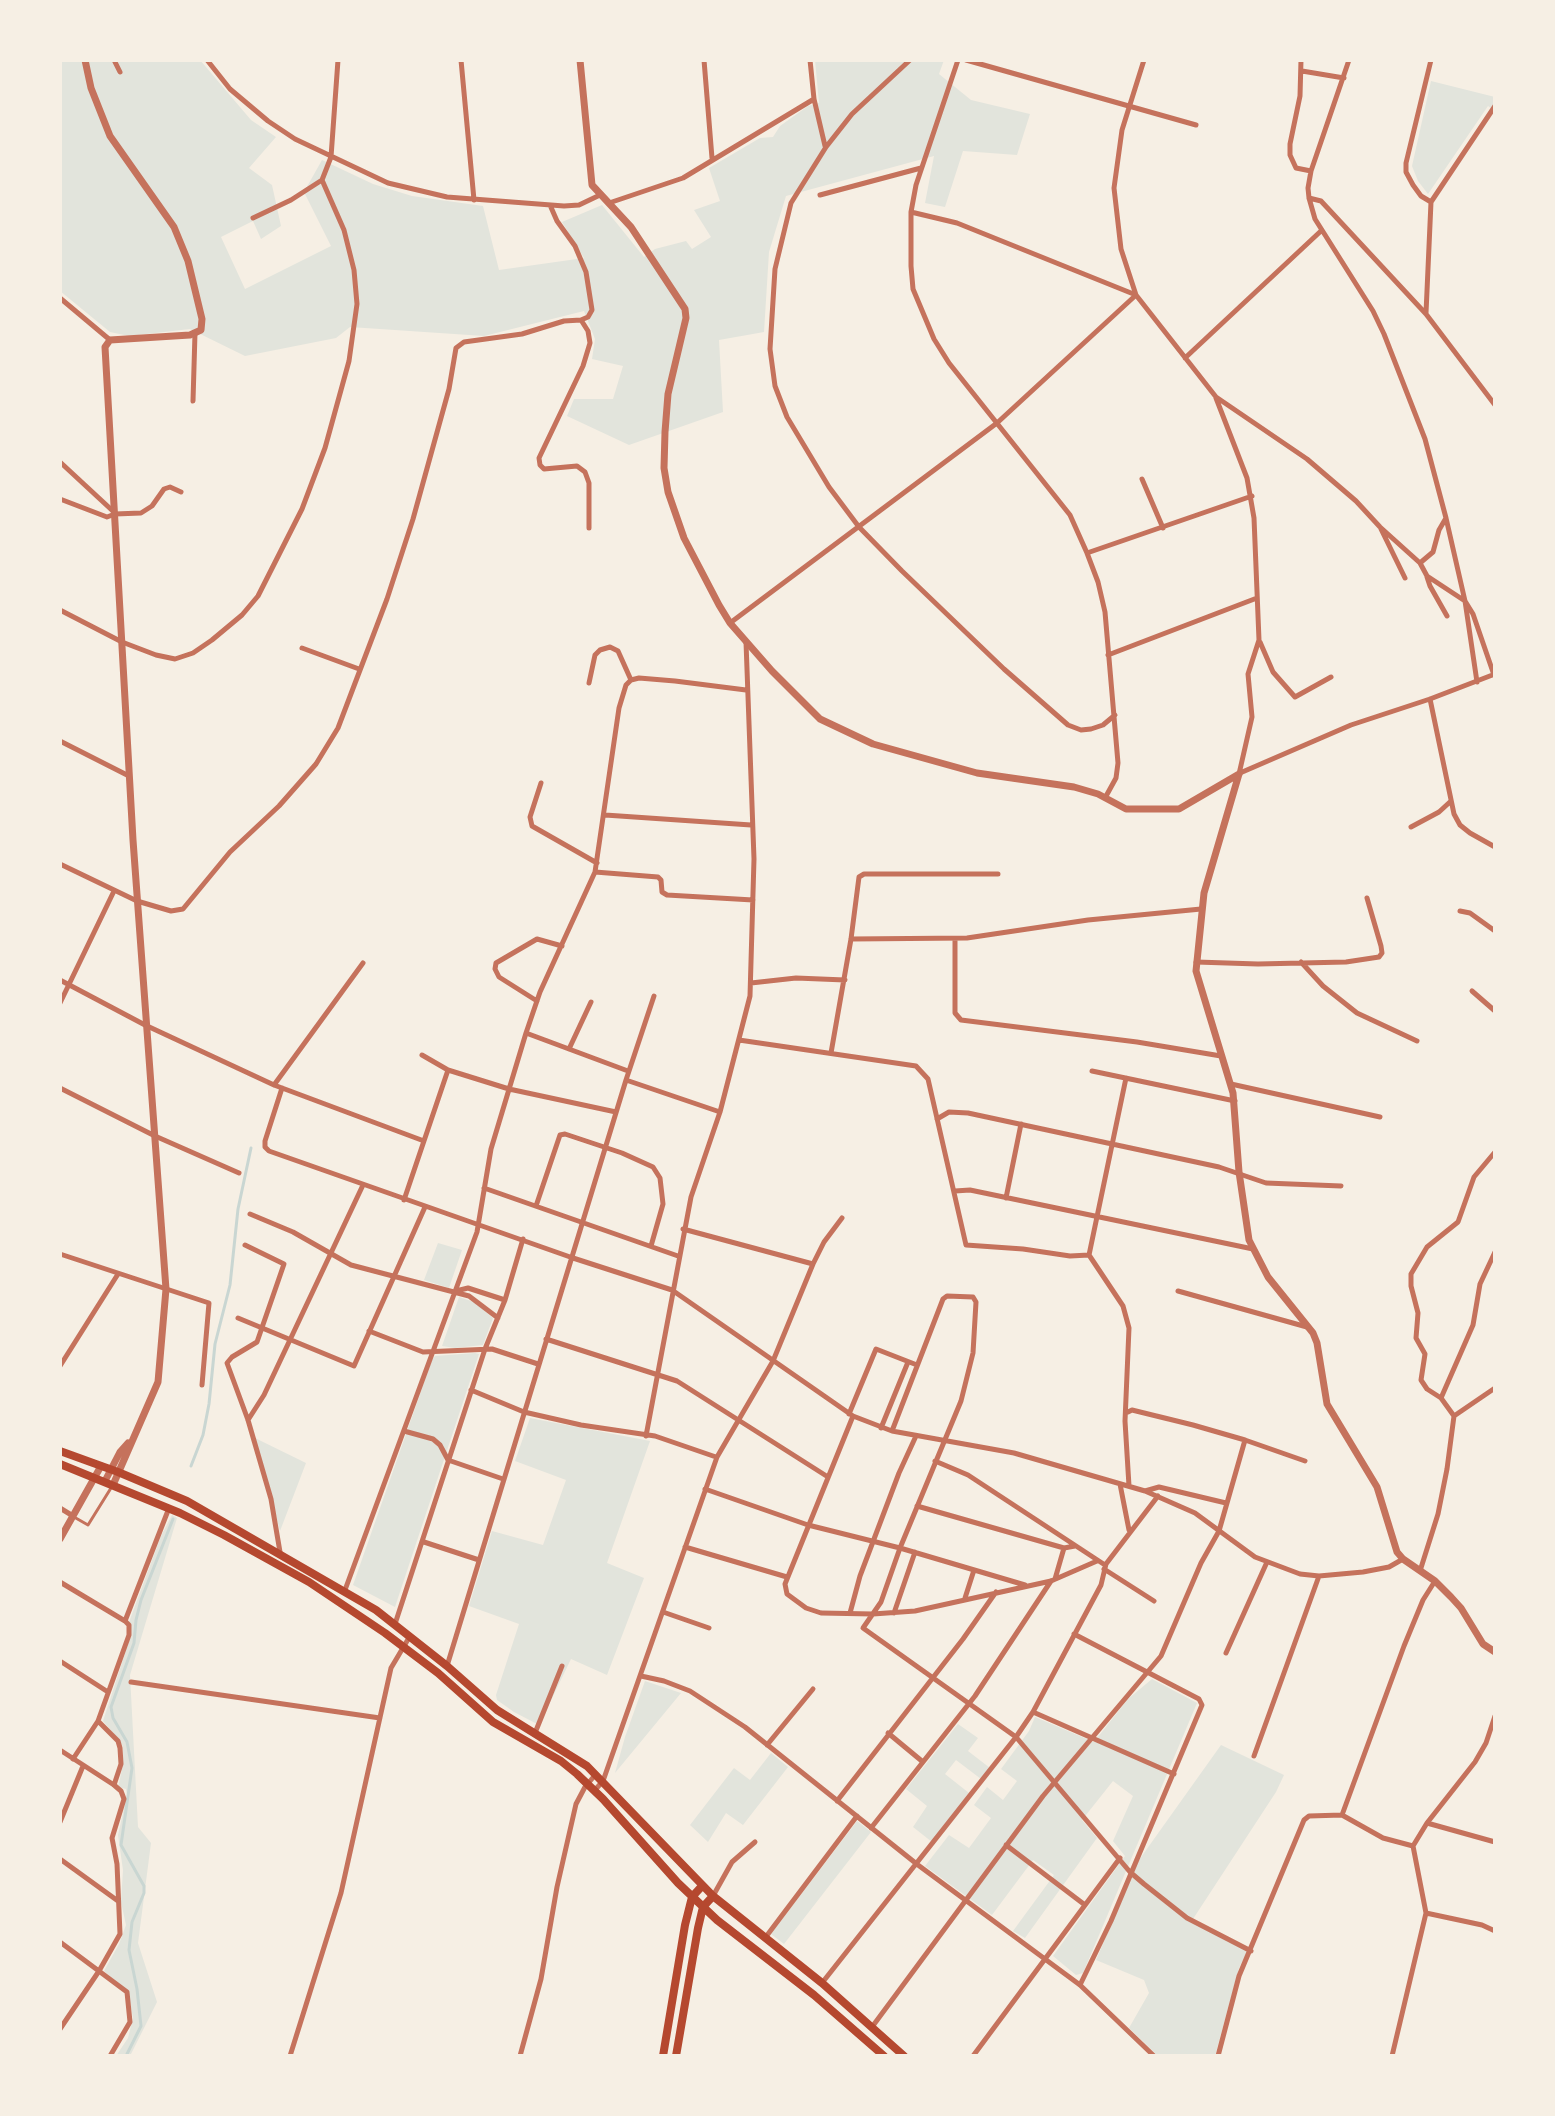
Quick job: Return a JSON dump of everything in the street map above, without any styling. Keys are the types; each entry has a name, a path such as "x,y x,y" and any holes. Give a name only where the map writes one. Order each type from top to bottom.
{"main road":[{"path":"60,1451 187,1501 345,1590 395,1624 488,1704 573,1757 600,1778 702,1886 822,1983 904,2056"},
{"path":"60,1464 169,1508 267,1563 309,1582 403,1646 485,1716 515,1737 561,1761 591,1786 692,1897 884,2056"},
{"path":"297,1590 309,1582"},
{"path":"663,2056 685,1925 692,1897 702,1886"},
{"path":"676,2056 703,1907 713,1896"}],"street":[{"path":"60,298 110,340 201,330 202,317 182,247 167,214 110,136 91,88 85,60"},
{"path":"114,60 120,72"},
{"path":"207,60 226,85 256,113 295,139 397,186 474,200 550,205 579,205 600,195"},
{"path":"253,218 291,200 322,180 331,157 338,60"},
{"path":"461,60 474,200"},
{"path":"580,60 590,177 600,195 631,227 682,302 686,318 668,394 664,468 668,492 684,538 730,623 808,709 853,736 899,754 977,773 1066,785 1105,798 1126,809 1179,809 1239,774 1351,725 1495,675 1473,614 1465,601 1427,576"},
{"path":"704,60 712,158"},
{"path":"810,60 814,99 826,147"},
{"path":"910,60 870,95 826,147 791,203 781,233 775,269 770,349 775,386 787,417 829,487 859,527 1004,669 1072,728 1084,730 1099,727 1115,715"},
{"path":"958,60 921,168 911,212 913,289 922,314 949,363 1070,515 1098,582 1105,612 1118,771 1105,798"},
{"path":"966,60 1196,125"},
{"path":"1144,60 1116,156 1114,188 1121,249 1136,295 1216,397 1307,459 1420,563 1447,616"},
{"path":"1301,60 1299,104 1289,149 1296,168 1311,171"},
{"path":"1349,60 1311,171 1309,198 1315,219 1373,311 1425,439 1465,601 1477,682"},
{"path":"1431,60 1406,172 1421,196 1431,202"},
{"path":"1302,71 1344,78"},
{"path":"609,203 683,178 814,99"},
{"path":"1426,314 1431,202 1493,114 1495,106"},
{"path":"820,195 921,168"},
{"path":"60,610 122,642 175,659 185,657 212,640 242,615 258,596 302,509 349,361 357,304 354,270 344,230 322,180"},
{"path":"1309,198 1321,201 1426,314 1495,405"},
{"path":"60,864 137,901 171,911 186,908 230,852 279,806 316,764 338,728 387,599 449,389 456,348 464,342 522,334 550,324 581,320 588,317 592,310 586,272 575,246 550,205"},
{"path":"911,212 957,223 1136,295"},
{"path":"1185,358 1322,230"},
{"path":"730,623 997,423 1136,295"},
{"path":"581,320 588,331 590,343 583,366 539,458 544,469 577,466 585,472 589,483 589,528"},
{"path":"193,401 195,333"},
{"path":"60,1539 78,1519 105,1481 120,1452 132,1439 159,1376 166,1289 129,776 105,347 110,340"},
{"path":"1216,397 1252,496 1259,640 1248,674 1252,717 1201,909 1196,962 1197,979 1235,1101 1239,1172 1253,1249 1268,1277 1317,1343 1327,1404 1377,1487 1394,1543 1403,1559 1435,1581 1461,1608 1483,1644 1495,1652"},
{"path":"60,462 115,514"},
{"path":"1142,479 1163,528"},
{"path":"60,499 107,517 141,513 152,506 164,489 170,487 181,492"},
{"path":"1087,553 1252,496"},
{"path":"1420,563 1433,552 1446,518"},
{"path":"1380,527 1405,578"},
{"path":"1108,655 1257,598"},
{"path":"1259,640 1273,672 1295,697 1331,677"},
{"path":"646,1436 683,1229 695,1183 720,1112 749,1005 753,900 746,642"},
{"path":"589,683 595,655 610,647 618,651 631,680"},
{"path":"302,648 359,669"},
{"path":"345,1590 479,1224 491,1149 537,1001 595,872 619,708 626,685 639,678 746,690"},
{"path":"1430,699 1454,814 1460,825 1495,847"},
{"path":"60,741 129,776"},
{"path":"541,783 530,817 531,824 597,863"},
{"path":"1411,827 1439,812 1452,800"},
{"path":"605,815 752,825"},
{"path":"595,872 658,877 662,892 667,895 753,900"},
{"path":"831,1053 845,980 857,880 861,875 998,874"},
{"path":"60,1003 114,891"},
{"path":"1196,962 1244,965 1346,962 1381,956 1367,898"},
{"path":"851,939 955,939 1101,918 1201,909"},
{"path":"1460,911 1470,913 1495,931"},
{"path":"537,1001 499,977 496,963 537,939 562,946"},
{"path":"955,939 955,1013 961,1020 1221,1056"},
{"path":"1301,962 1323,986 1357,1013 1417,1041"},
{"path":"274,1085 363,963"},
{"path":"751,983 796,978 845,980"},
{"path":"60,980 145,1025 274,1085 424,1141"},
{"path":"1472,991 1495,1011"},
{"path":"447,1666 628,1071 654,996"},
{"path":"569,1049 591,1002"},
{"path":"526,1033 628,1071"},
{"path":"739,1040 916,1066 928,1079 966,1245 1070,1256 1089,1255"},
{"path":"422,1055 448,1070 509,1089 616,1112"},
{"path":"404,1200 448,1070"},
{"path":"1092,1071 1235,1101"},
{"path":"1126,1078 1089,1255 1126,1314 1129,1341 1128,1412 1125,1421 1129,1486"},
{"path":"626,1080 720,1112"},
{"path":"1231,1084 1380,1117"},
{"path":"60,1088 155,1136 239,1173"},
{"path":"282,1088 265,1141 267,1150 404,1200 672,1290 851,1415 881,1428 1014,1453 1145,1491 1195,1513 1255,1557 1300,1574 1319,1576 1363,1572 1389,1567 1403,1559"},
{"path":"937,1119 954,1111 1239,1172 1273,1184 1341,1186"},
{"path":"1006,1198 1021,1124"},
{"path":"536,1206 560,1135 606,1148 642,1161 658,1174 663,1204 651,1246"},
{"path":"1420,1571 1444,1494 1454,1416 1441,1398 1427,1389 1421,1380 1425,1354 1416,1338 1418,1313 1411,1274 1427,1247 1458,1222 1474,1177 1495,1152"},
{"path":"248,1420 257,1410 363,1185"},
{"path":"484,1188 678,1256"},
{"path":"955,1191 970,1190 1253,1249"},
{"path":"238,1318 354,1366 425,1207"},
{"path":"250,1214 302,1236 355,1267 472,1297 498,1318"},
{"path":"520,2056 541,1979 576,1804 600,1778 641,1676 717,1457 773,1361 813,1264 824,1242 842,1218"},
{"path":"683,1229 813,1264"},
{"path":"395,1624 523,1239"},
{"path":"245,1245 284,1263 255,1344 227,1363 248,1420 276,1520 280,1552"},
{"path":"1441,1398 1473,1325 1480,1284 1495,1252"},
{"path":"60,1254 209,1303 202,1385"},
{"path":"60,1366 118,1274"},
{"path":"454,1291 468,1288 505,1300"},
{"path":"1178,1291 1308,1327"},
{"path":"892,1431 943,1299 947,1296 975,1299 971,1367 961,1401 881,1602 863,1628 1016,1737 1130,1872 1187,1918 1251,1951"},
{"path":"369,1331 431,1353 492,1349 538,1364"},
{"path":"546,1339 677,1381 828,1477"},
{"path":"918,1365 876,1349 787,1577 785,1589 789,1596 812,1611 894,1613 1053,1580 1097,1561"},
{"path":"881,1428 908,1362"},
{"path":"1454,1416 1495,1388"},
{"path":"471,1390 524,1412 685,1445 717,1457"},
{"path":"1128,1412 1136,1411 1245,1440 1305,1461"},
{"path":"403,1431 433,1439 448,1460 503,1479"},
{"path":"850,1613 873,1540 916,1436"},
{"path":"872,2028 1006,1845 1164,1650 1201,1563 1219,1531 1245,1440"},
{"path":"935,1461 968,1475 1154,1601"},
{"path":"105,1481 110,1469"},
{"path":"1120,1484 1129,1531"},
{"path":"1145,1491 1159,1487 1226,1503"},
{"path":"705,1489 808,1525 873,1540 1028,1586"},
{"path":"822,1983 1016,1737 1033,1712 1101,1585 1104,1567 1158,1496"},
{"path":"917,1506 1064,1548 1076,1546"},
{"path":"60,1508 78,1519"},
{"path":"125,1621 169,1508"},
{"path":"424,1542 479,1560"},
{"path":"685,1547 787,1577"},
{"path":"871,1828 969,1704 1053,1580 1064,1548"},
{"path":"894,1613 915,1552"},
{"path":"1226,1653 1267,1562"},
{"path":"965,1599 974,1570"},
{"path":"1254,1756 1319,1576"},
{"path":"1342,1815 1404,1646 1423,1600 1435,1581"},
{"path":"60,1582 129,1625 129,1635 98,1721 73,1759"},
{"path":"837,1801 996,1592"},
{"path":"663,1612 709,1628"},
{"path":"1074,1634 1201,1703 1202,1708 1080,1985"},
{"path":"290,2056 341,1893 391,1668 410,1636"},
{"path":"60,1661 108,1692"},
{"path":"534,1734 562,1666"},
{"path":"641,1676 675,1685 699,1696 767,1745 918,1865 1080,1985 1146,2054 1154,2056"},
{"path":"131,1682 380,1718"},
{"path":"767,1745 813,1689"},
{"path":"1033,1712 1174,1774"},
{"path":"1392,2056 1426,1913 1413,1846 1475,1762 1486,1743 1495,1716"},
{"path":"98,1721 118,1741 120,1748 121,1764 114,1785"},
{"path":"888,1733 923,1762"},
{"path":"60,2027 99,1971 120,1934 117,1864 112,1838 124,1799 114,1785 62,1751"},
{"path":"60,1822 83,1766"},
{"path":"1218,2056 1239,1976 1304,1820 1309,1816 1342,1815 1383,1838 1413,1846"},
{"path":"765,1938 857,1816"},
{"path":"1427,1823 1495,1842"},
{"path":"713,1896 732,1862 755,1842"},
{"path":"1006,1845 1085,1905"},
{"path":"973,2056 1120,1858"},
{"path":"60,1859 119,1901"},
{"path":"1426,1913 1482,1925 1495,1931"},
{"path":"60,1942 127,1992 130,2022 110,2056"}],"lane":[{"path":"78,1519 88,1525 105,1481"}],"shaded area":[{"path":"60,60 200,60 251,120 276,137 249,168 272,185 281,226 261,239 253,221 221,237 245,289 331,246 304,192 322,160 373,184 412,196 483,206 499,270 584,258 562,222 602,205 644,257 655,249 686,241 692,249 711,237 694,210 720,201 709,168 760,138 773,137 780,126 808,106 819,103 815,60 944,60 939,74 971,100 1030,114 1017,155 963,151 945,207 925,203 934,156 786,196 769,252 764,332 719,340 723,412 629,445 567,416 574,399 613,399 623,366 592,359 595,339 584,311 484,336 350,327 336,338 245,356 190,329 129,336 110,332 60,291"},
{"path":"1431,81 1495,97 1495,111 1488,106 1428,194 1412,166"},
{"path":"438,1243 462,1250 449,1288 424,1280"},
{"path":"459,1297 474,1302 493,1318 483,1345 442,1346"},
{"path":"479,1354 395,1607 353,1585 432,1360 435,1356"},
{"path":"530,1418 650,1441 607,1563 644,1578 607,1675 571,1659 539,1725 514,1712 497,1700 496,1695 519,1624 469,1606 492,1531 543,1545 566,1480 515,1461"},
{"path":"255,1438 306,1463 280,1531 269,1488"},
{"path":"172,1515 177,1518 130,1675 138,1827 151,1843 138,1943 157,2002 130,2056 116,2056 128,2038 133,2018 128,1992 104,1971 126,1925 121,1902 123,1870 118,1835 127,1795 126,1789 118,1787 123,1747 103,1721 131,1635 129,1622"},
{"path":"1152,1679 1197,1703 1083,1973 1076,1975 1053,1956 1125,1856 1113,1841 1133,1796 1113,1781 1082,1820 1097,1838 1025,1938 1013,1931 1054,1875 1033,1860 992,1915 925,1866 949,1835 969,1848 991,1818 974,1805 987,1787 1003,1800 1017,1781 1001,1769 1029,1731 1035,1717 1094,1742 1128,1699"},
{"path":"645,1681 681,1693 615,1773 625,1737"},
{"path":"958,1724 978,1738 968,1751 990,1768 981,1779 956,1760 945,1774 969,1793 932,1842 913,1827 927,1806 906,1789"},
{"path":"1221,1745 1284,1775 1193,1919 1248,1950 1239,1968 1215,2056 1158,2056 1129,2028 1149,1993 1144,1980 1096,1960 1139,1860"},
{"path":"771,1753 788,1767 743,1825 726,1813 708,1842 690,1825 734,1768 750,1780"},
{"path":"857,1821 871,1832 784,1944 771,1934"}],"waterway":[{"path":"191,1466 203,1435 209,1404 215,1344 230,1285 238,1209 251,1148"},
{"path":"126,2056 141,2026 129,1950 132,1922 144,1886 121,1845 132,1768 127,1742 113,1718 111,1707 134,1643 141,1600 173,1519"}]}
